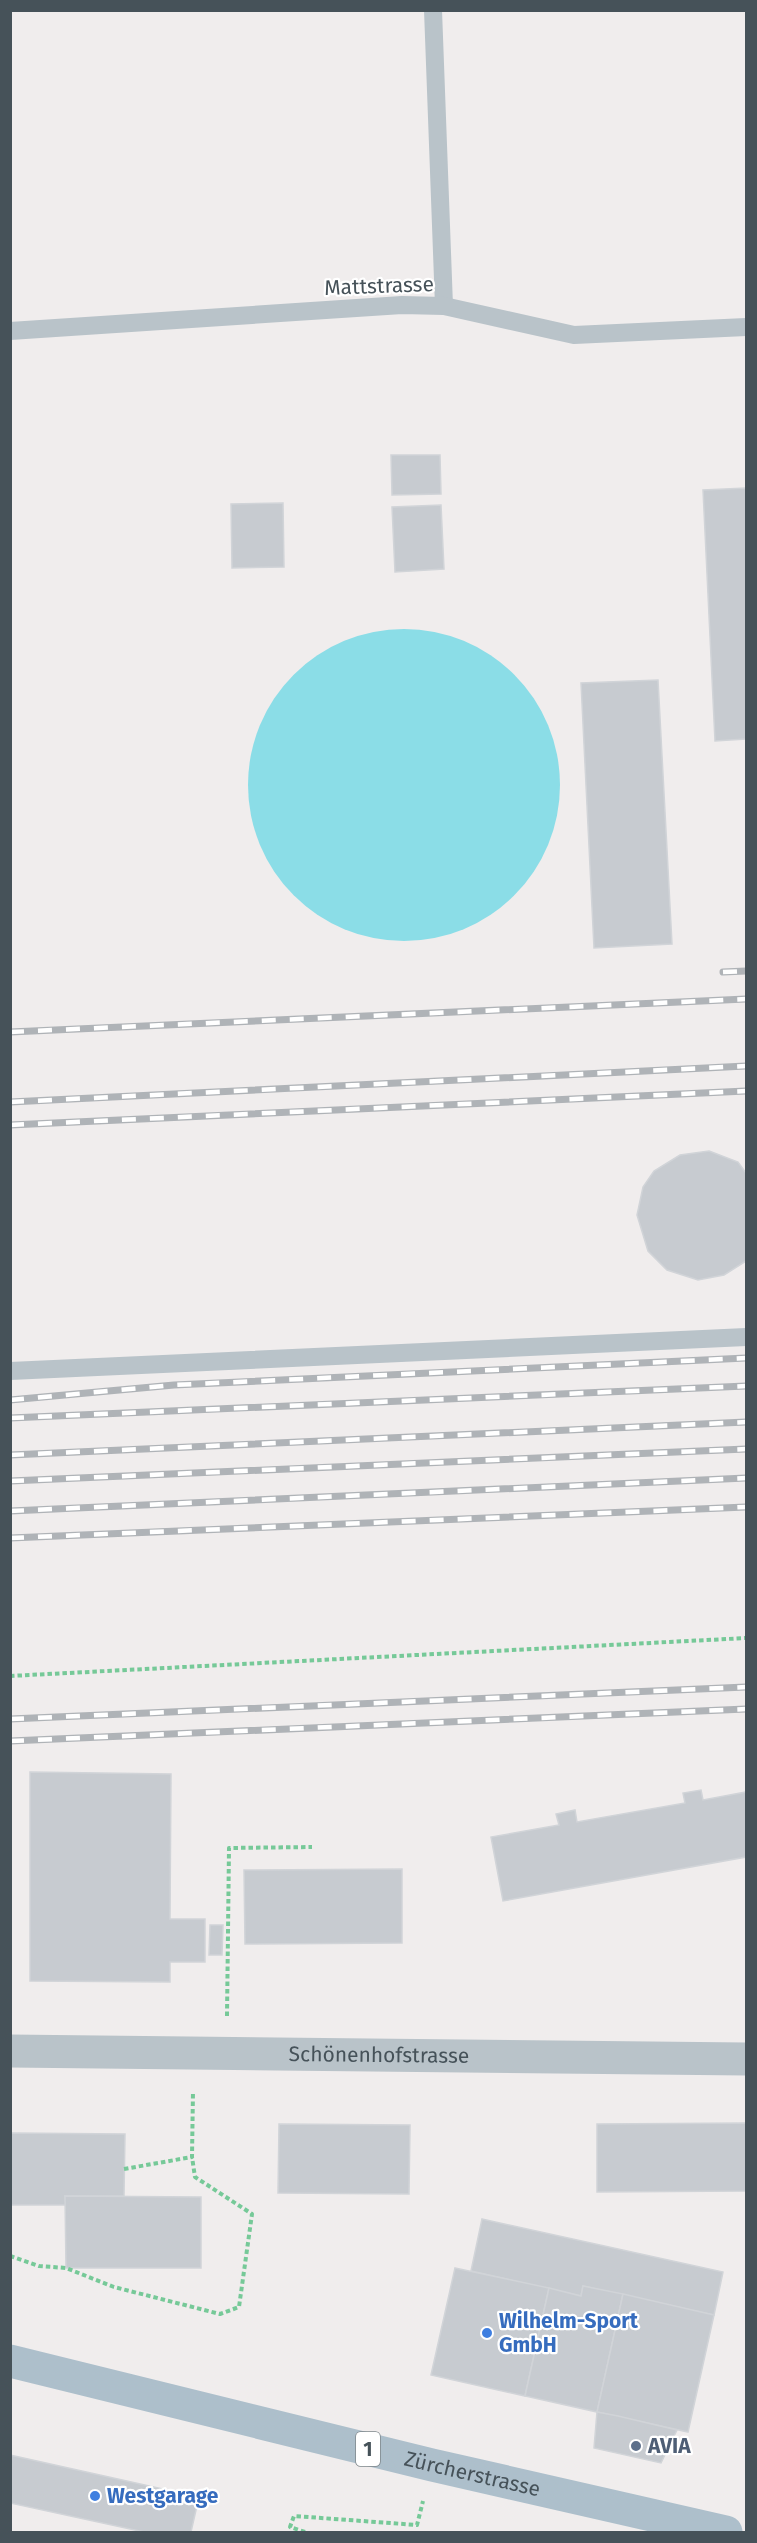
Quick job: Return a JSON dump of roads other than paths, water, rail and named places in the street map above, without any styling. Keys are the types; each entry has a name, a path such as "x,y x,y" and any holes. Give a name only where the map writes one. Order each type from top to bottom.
{"main road":[{"name":"Zürcherstrasse","path":"10,2361 432,2465 726,2532"}],"street":[{"name":"Schönenhofstrasse","path":"10,2050 747,2059"}],"lane":[{"path":"433,10 444,306"},
{"name":"Mattstrasse","path":"10,331 402,305 444,306 574,335 747,327"},
{"path":"10,1371 747,1337"}],"water":[{"path":"389,629 419,629 464,640 491,655 515,674 534,698 549,725 560,770 560,800 549,845 534,872 515,896 491,915 464,930 419,941 389,941 359,935 330,923 305,906 283,884 266,859 254,830 248,800 248,770 254,740 266,711 283,686 305,664 330,647 359,635"}],"railway":[{"path":"723,972 746,971"},
{"path":"10,1032 746,999"},
{"path":"10,1102 746,1066"},
{"path":"10,1125 746,1091"},
{"path":"10,1400 174,1385 746,1358"},
{"path":"10,1418 746,1386"},
{"path":"10,1455 746,1422"},
{"path":"10,1481 746,1449"},
{"path":"10,1511 746,1478"},
{"path":"10,1538 746,1507"},
{"path":"10,1719 746,1687"},
{"path":"10,1741 746,1709"}],"place":[{"name":"Wilhelm-Sport GmbH","path":"487,2333"},
{"name":"AVIA","path":"636,2446"},
{"name":"Westgarage","path":"95,2496"}]}
